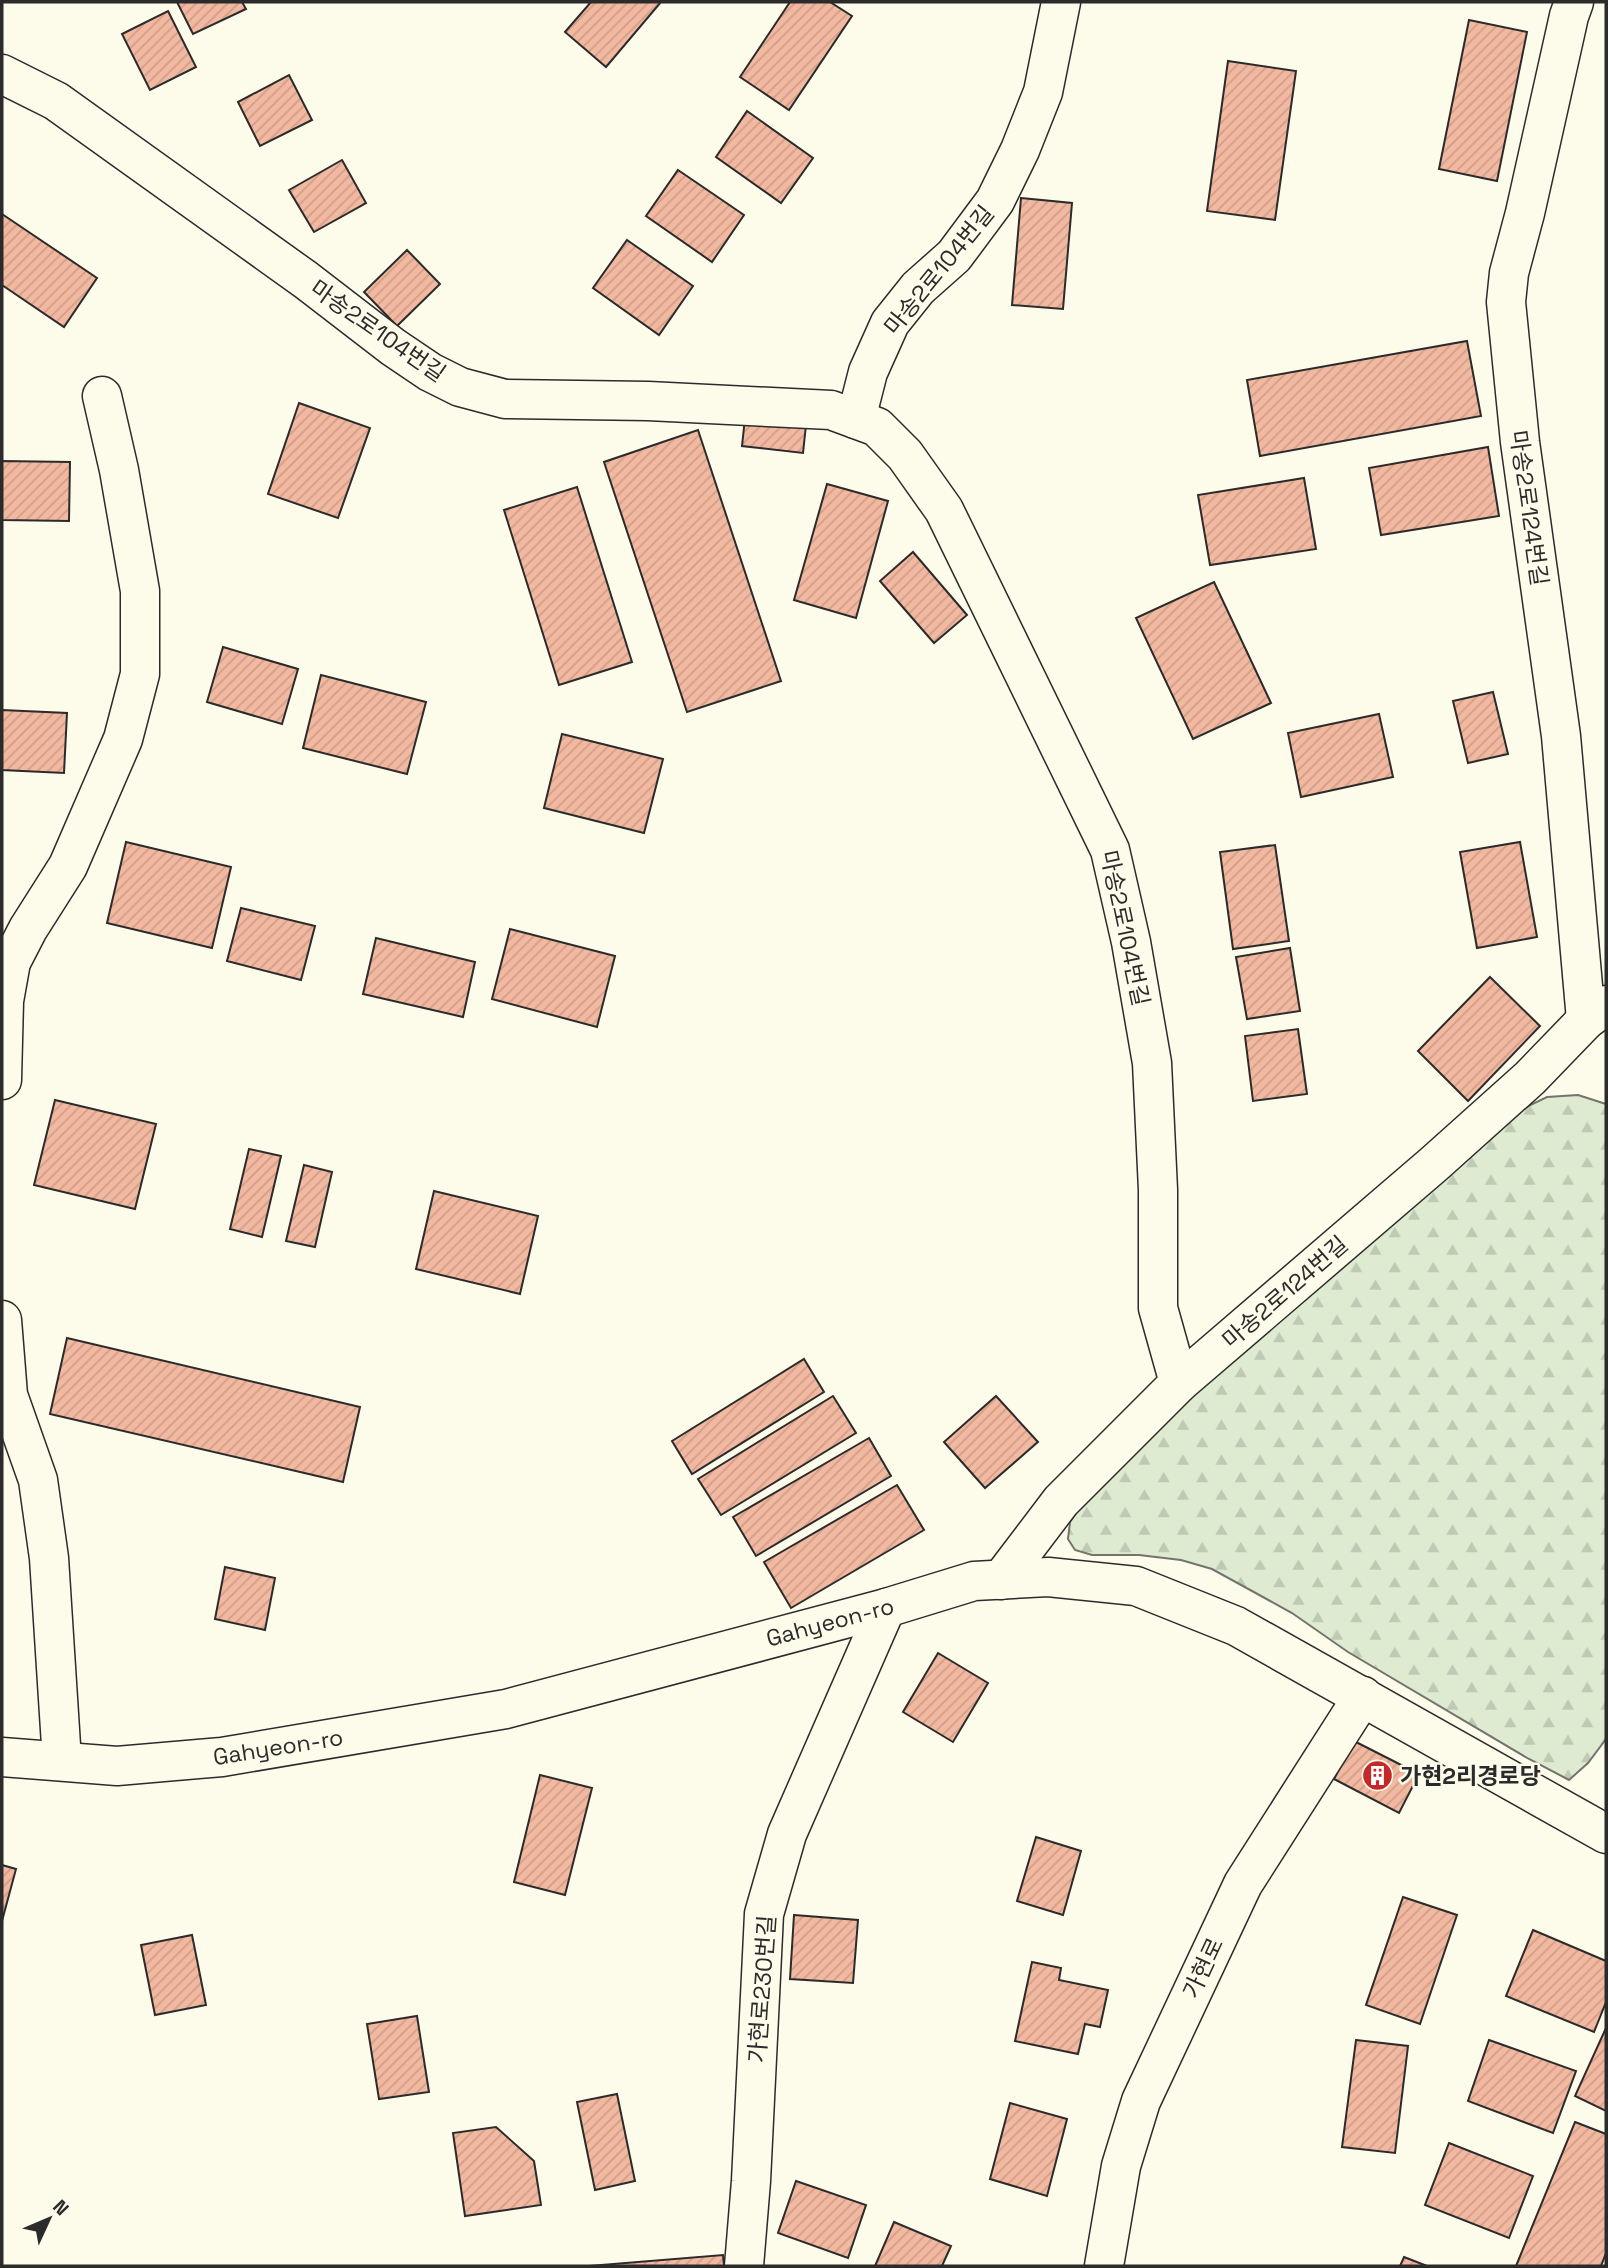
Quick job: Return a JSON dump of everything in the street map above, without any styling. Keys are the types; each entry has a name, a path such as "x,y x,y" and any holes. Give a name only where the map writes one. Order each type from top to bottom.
{"street":[{"name":"마송2로104번길","path":"856,419 868,372 890,323 918,288 954,256 995,201 1020,150 1043,92 1061,2"},
{"name":"마송2로124번길","path":"1001,1580 1061,1501 1179,1383 1434,1164 1530,1078 1596,1012 1520,442 1506,302 1509,273 1574,2"},
{"name":"마송2로104번길","path":"2,74 56,101 306,280 393,347 430,372 460,387 505,398 818,408 877,427 905,454 944,510 1110,850 1131,942 1152,1063 1158,1189 1158,1308 1179,1383"},
{"path":"2,1080 4,1001 15,928 68,866 123,739 140,674 140,591 120,470 102,396"},
{"path":"2,1320 8,1395 38,1480 49,1558 62,1761"},
{"name":"Gahyeon-ro","path":"2,1757 117,1766 222,1757 506,1709 886,1608 974,1581 1048,1577 1136,1586 1236,1626 1606,1833"},
{"name":"가현로230번길","path":"744,2266 751,2180 764,1914 788,1834 886,1608"},
{"name":"가현로","path":"1104,2266 1121,2165 1141,2101 1243,1884 1363,1696"}],"green space":[{"path":"1578,1095 1606,1104 1606,1739 1588,1763 1569,1780 1348,1652 1292,1613 1212,1569 1181,1560 1139,1555 1092,1555 1075,1550 1068,1539 1070,1522 1084,1500 1186,1398 1524,1108 1547,1097"}],"building":[{"path":"177,2 242,2 246,9 193,34"},
{"path":"591,2 661,2 606,67 565,32"},
{"path":"790,2 830,2 852,16 789,110 740,77"},
{"path":"168,11 196,67 150,90 122,34"},
{"path":"1469,20 1527,32 1497,181 1439,169"},
{"path":"1228,61 1296,71 1275,220 1207,211"},
{"path":"289,75 312,120 260,146 238,102"},
{"path":"747,111 813,158 781,203 716,157"},
{"path":"342,160 366,203 314,232 289,190"},
{"path":"678,170 744,215 712,262 646,216"},
{"path":"1021,198 1072,203 1063,309 1012,305"},
{"path":"2,214 97,278 64,327 2,285"},
{"path":"627,240 693,286 659,335 593,288"},
{"path":"407,250 440,284 397,326 364,292"},
{"path":"1467,341 1481,416 1260,456 1247,380"},
{"path":"299,403 370,428 338,518 268,494"},
{"path":"745,418 806,425 803,453 742,446"},
{"path":"698,430 781,681 687,712 604,462"},
{"path":"1488,447 1499,516 1381,535 1369,468"},
{"path":"2,461 70,462 69,521 2,520"},
{"path":"1304,478 1316,549 1210,565 1198,495"},
{"path":"827,484 888,501 856,618 794,600"},
{"path":"577,487 632,662 559,685 504,510"},
{"path":"913,552 967,615 934,643 880,581"},
{"path":"1214,582 1271,703 1193,739 1136,618"},
{"path":"223,647 298,669 282,724 207,702"},
{"path":"321,675 426,702 407,774 303,748"},
{"path":"1493,692 1508,754 1468,763 1453,701"},
{"path":"2,710 67,713 64,773 2,770"},
{"path":"1379,714 1393,777 1301,797 1288,733"},
{"path":"562,734 663,759 644,833 544,808"},
{"path":"126,842 231,867 212,948 107,923"},
{"path":"1520,842 1537,937 1477,948 1460,852"},
{"path":"1275,845 1289,941 1233,949 1220,852"},
{"path":"241,908 315,926 301,980 227,961"},
{"path":"510,929 615,956 597,1027 492,999"},
{"path":"376,938 475,962 463,1017 363,994"},
{"path":"1290,948 1300,1011 1247,1019 1236,957"},
{"path":"1490,977 1540,1026 1468,1101 1418,1051"},
{"path":"1298,1029 1307,1094 1253,1101 1245,1036"},
{"path":"55,1100 156,1124 135,1209 34,1185"},
{"path":"249,1149 281,1156 262,1237 230,1229"},
{"path":"304,1165 332,1172 315,1247 286,1241"},
{"path":"434,1191 538,1216 520,1294 416,1269"},
{"path":"67,1338 360,1407 343,1482 50,1414"},
{"path":"804,1359 824,1392 692,1474 672,1441"},
{"path":"833,1396 856,1433 721,1515 698,1479"},
{"path":"996,1396 1038,1442 985,1488 944,1442"},
{"path":"869,1438 891,1476 756,1556 733,1517"},
{"path":"897,1485 924,1530 791,1608 764,1562"},
{"path":"225,1567 275,1578 265,1630 215,1619"},
{"path":"938,1653 988,1683 953,1742 903,1712"},
{"name":"가현2리경로당","path":"1354,1741 1419,1774 1399,1813 1334,1779"},
{"path":"540,1775 592,1788 565,1895 514,1882"},
{"path":"1036,1837 1081,1851 1063,1915 1017,1901"},
{"path":"2,1865 16,1869 2,1921"},
{"path":"1403,1897 1457,1915 1420,2024 1366,2005"},
{"path":"794,1915 858,1920 853,1983 790,1979"},
{"path":"1533,1930 1606,1961 1606,2002 1594,2032 1506,1996"},
{"path":"192,1935 206,2005 155,2015 141,1945"},
{"path":"1032,1962 1061,1968 1059,1980 1108,1990 1100,2027 1085,2024 1078,2054 1015,2041"},
{"path":"417,2016 429,2092 379,2099 367,2024"},
{"path":"1606,2028 1606,2111 1575,2096"},
{"path":"1356,2040 1408,2046 1395,2153 1342,2147"},
{"path":"1489,2040 1576,2071 1553,2133 1468,2101"},
{"path":"617,2094 635,2181 595,2190 577,2102"},
{"path":"1010,2103 1067,2119 1047,2196 990,2179"},
{"path":"1575,2122 1606,2134 1606,2253 1601,2266 1516,2266"},
{"path":"496,2127 534,2161 541,2205 465,2216 453,2133"},
{"path":"1449,2143 1533,2176 1509,2238 1425,2205"},
{"path":"796,2181 866,2205 848,2258 778,2233"},
{"path":"894,2222 951,2246 942,2266 875,2266"},
{"path":"723,2255 724,2266 589,2266"},
{"path":"1404,2257 1427,2266 1400,2266"}],"place":[{"name":"가현2리경로당","path":"1377,1776"}]}
